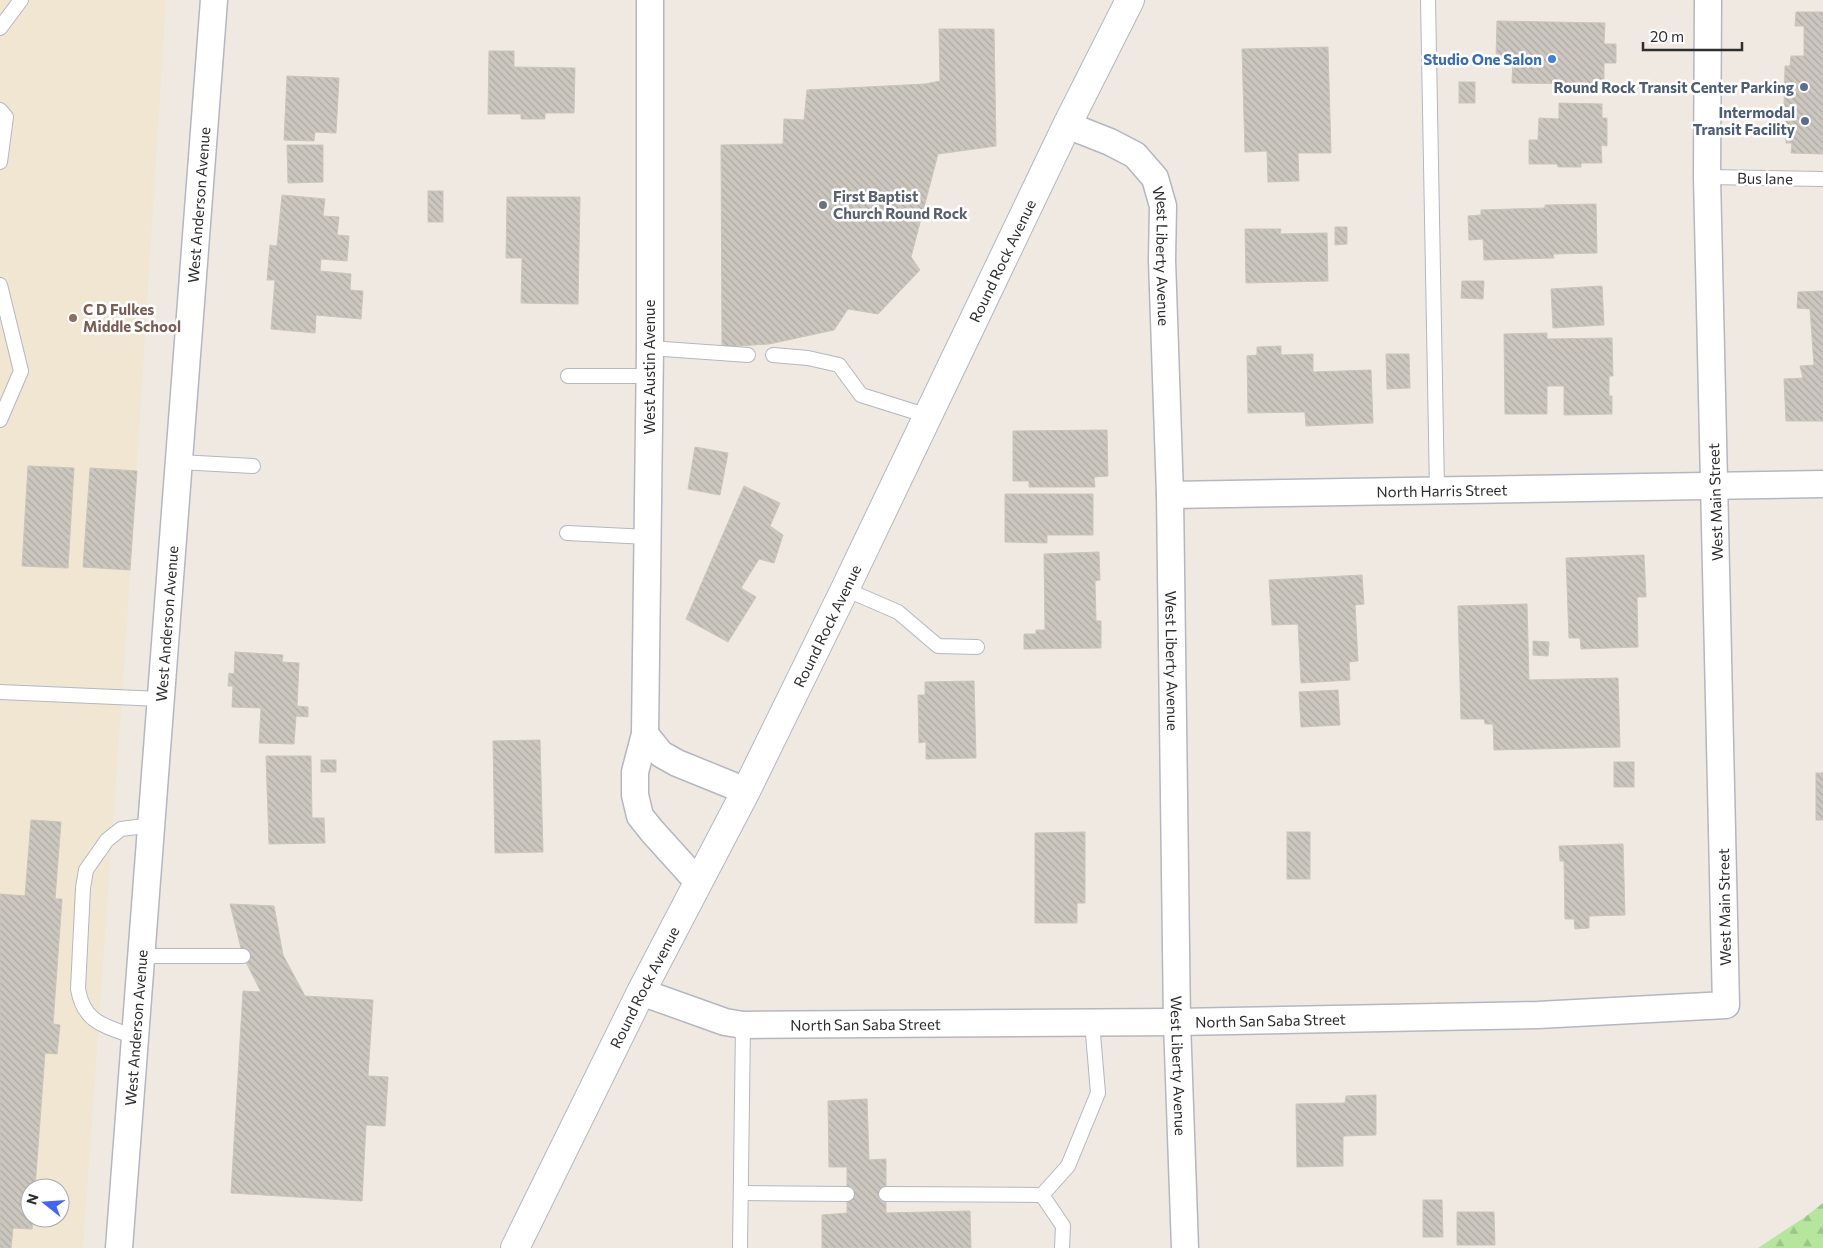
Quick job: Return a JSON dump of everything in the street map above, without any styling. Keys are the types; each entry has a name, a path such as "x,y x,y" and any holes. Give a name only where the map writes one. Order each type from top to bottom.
{"street":[{"name":"West Anderson Avenue","path":"119,1248 214,0"},
{"name":"West Austin Avenue","path":"650,0 650,348 645,734 636,772 635,795 640,816 698,882"},
{"name":"Round Rock Avenue","path":"516,1248 641,992 746,791 1067,125 1130,0"},
{"name":"West Main Street","path":"1708,0 1707,177 1726,1005"},
{"name":"West Liberty Avenue","path":"1067,125 1110,142 1135,155 1155,178 1163,206 1162,260 1170,495 1177,1022 1185,1248"},
{"name":"North Harris Street","path":"1170,495 1823,484"},
{"path":"645,734 661,754 677,763 746,791"},
{"name":"North San Saba Street","path":"641,992 725,1022 744,1025 1177,1022 1538,1015 1726,1005"}],"lane":[{"path":"0,28 21,0"},
{"path":"1428,0 1437,490"},
{"path":"0,110 6,117 0,162"},
{"name":"Bus lane","path":"1707,177 1823,179"},
{"path":"0,285 20,371 0,420"},
{"path":"650,348 748,355"},
{"path":"773,355 808,358 839,366 861,395 928,416"},
{"path":"568,376 649,376"},
{"path":"179,462 253,466"},
{"path":"567,533 648,537"},
{"path":"845,589 898,612 938,646 977,646"},
{"path":"0,692 161,699"},
{"path":"135,1037 104,1026 92,1018 84,1009 80,999 78,989 83,888 86,870 107,840 121,829 152,825"},
{"path":"142,956 243,956"},
{"path":"886,1194 1042,1195 1068,1166 1098,1093 1092,1022"},
{"path":"740,1248 744,1025"},
{"path":"741,1193 847,1194"},
{"path":"1042,1195 1063,1226 1062,1248"}],"shaded area":[{"name":"C D Fulkes Middle School","path":"0,0 166,0 126,638 83,1248 0,1248"}],"green space":[{"path":"1823,1203 1823,1248 1758,1248 1805,1217"}],"building":[{"name":"Round Rock Transit Center Parking","path":"1796,12 1823,12 1823,154 1791,153 1792,143 1786,143 1786,113 1794,113 1794,107 1784,107 1785,66 1790,66 1791,56 1804,56 1804,26 1795,26"},
{"path":"1497,21 1605,23 1604,44 1616,44 1616,63 1604,63 1604,84 1512,83 1513,59 1496,59"},
{"name":"First Baptist Church Round Rock","path":"939,29 994,29 996,146 938,154 911,257 920,270 878,314 848,309 834,330 769,344 722,347 721,145 783,144 784,119 804,120 807,90 925,84 940,81"},
{"path":"1328,47 1331,153 1298,153 1299,181 1268,182 1267,151 1245,152 1242,49"},
{"path":"489,51 514,51 514,67 575,68 574,113 545,113 545,119 521,119 521,114 488,114"},
{"path":"287,76 339,78 336,133 315,132 314,141 284,140"},
{"path":"1459,82 1475,82 1475,103 1459,103"},
{"path":"1559,103 1602,104 1602,118 1607,118 1607,146 1601,145 1602,163 1581,163 1581,167 1558,167 1557,164 1529,164 1529,140 1538,140 1539,118 1559,119"},
{"path":"287,145 323,145 323,182 288,183"},
{"path":"428,191 443,191 443,222 428,222"},
{"path":"282,195 325,199 323,216 339,217 337,235 349,236 347,261 321,259 320,271 351,274 350,290 363,291 361,319 316,315 315,333 271,329 275,280 267,280 270,245 277,246"},
{"path":"507,197 580,197 578,304 521,303 522,258 506,258"},
{"path":"1596,204 1597,253 1553,254 1554,258 1484,260 1483,239 1469,240 1468,216 1481,215 1481,210 1545,208 1545,205"},
{"path":"1335,227 1347,227 1347,244 1335,245"},
{"path":"1245,229 1281,229 1280,234 1327,233 1328,281 1246,283"},
{"path":"1462,281 1484,281 1483,299 1461,298"},
{"path":"1602,286 1604,325 1553,328 1551,289"},
{"path":"1823,291 1823,421 1786,421 1784,379 1803,378 1800,366 1814,365 1810,309 1797,308 1798,292"},
{"path":"1547,333 1547,339 1612,338 1613,376 1609,376 1609,396 1612,396 1612,414 1564,415 1564,386 1547,386 1547,414 1505,414 1504,334"},
{"path":"1281,346 1281,355 1313,354 1313,372 1371,370 1373,423 1306,426 1305,412 1248,413 1247,356 1257,355 1257,347"},
{"path":"1386,354 1409,354 1410,388 1387,389"},
{"path":"1107,430 1108,476 1094,477 1095,487 1029,487 1029,481 1013,481 1013,431"},
{"path":"695,447 728,453 720,495 688,489"},
{"path":"28,466 74,468 68,568 22,566"},
{"path":"90,468 137,471 130,570 83,567"},
{"path":"744,486 780,503 770,526 783,535 774,563 759,559 741,588 756,597 728,642 686,619"},
{"path":"1005,494 1093,494 1093,535 1047,535 1047,543 1005,542"},
{"path":"1099,552 1100,580 1095,581 1096,621 1101,621 1101,648 1024,649 1024,634 1036,634 1036,630 1045,630 1044,554"},
{"path":"1644,555 1646,597 1637,597 1638,647 1581,649 1580,638 1569,638 1566,558"},
{"path":"1362,575 1364,604 1355,605 1358,661 1349,662 1350,680 1301,683 1298,624 1272,625 1269,580"},
{"path":"1527,604 1529,680 1618,678 1620,747 1494,750 1493,724 1485,724 1484,719 1461,719 1458,606"},
{"path":"1533,641 1549,642 1548,656 1533,655"},
{"path":"235,652 283,655 282,662 299,663 297,706 308,707 308,717 296,716 294,744 259,743 261,708 232,707 233,686 228,686 229,673 234,674"},
{"path":"974,681 976,758 926,759 926,742 919,743 918,695 925,695 925,682"},
{"path":"1338,690 1340,725 1301,727 1299,692"},
{"path":"540,740 543,852 495,853 493,741"},
{"path":"266,756 311,756 312,818 324,818 325,843 269,844"},
{"path":"321,760 336,760 336,772 321,772"},
{"path":"1614,762 1634,762 1634,787 1614,787"},
{"path":"1816,773 1823,773 1823,820 1816,820"},
{"path":"31,820 61,822 55,899 62,899 53,1024 60,1025 57,1054 45,1053 36,1178 20,1178 20,1228 32,1229 13,1228 11,1248 0,1248 0,894 25,896"},
{"path":"1085,832 1085,903 1077,903 1077,923 1035,923 1035,833"},
{"path":"1287,832 1310,832 1310,879 1287,879"},
{"path":"1623,844 1625,915 1589,916 1589,928 1575,929 1574,919 1565,919 1564,861 1560,861 1559,846"},
{"path":"230,904 274,906 283,955 305,996 373,1000 368,1076 388,1077 385,1126 366,1125 362,1201 231,1193 243,991 261,992 243,956"},
{"path":"1376,1095 1376,1135 1343,1136 1343,1166 1297,1167 1296,1104 1345,1103 1346,1096"},
{"path":"867,1099 869,1160 886,1159 886,1213 970,1211 971,1248 822,1248 822,1215 847,1213 847,1167 829,1167 828,1101"},
{"path":"1423,1200 1442,1200 1443,1237 1423,1237"},
{"path":"1457,1212 1494,1212 1495,1245 1457,1245"}],"place":[{"name":"Studio One Salon","path":"1552,59"},
{"name":"Round Rock Transit Center Parking","path":"1804,87"},
{"name":"Intermodal Transit Facility","path":"1805,121"},
{"name":"First Baptist Church Round Rock","path":"823,205"},
{"name":"C D Fulkes Middle School","path":"73,318"}]}
